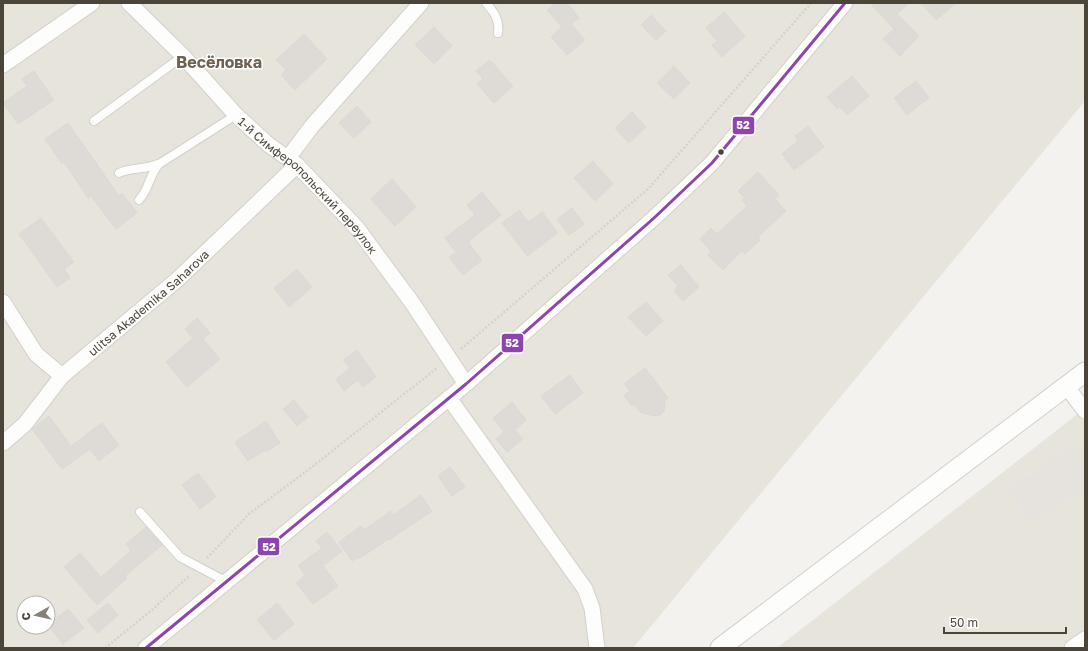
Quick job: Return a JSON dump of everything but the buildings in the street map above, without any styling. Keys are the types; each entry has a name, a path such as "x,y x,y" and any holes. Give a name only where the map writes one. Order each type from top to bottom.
{"street":[{"path":"3,65 92,3"},
{"name":"1-й Симферопольский переулок","path":"129,3 183,56 236,115 269,145 292,162 356,228 413,304 466,384"},
{"name":"ulitsa Akademika Saharova","path":"3,443 25,424 62,376 178,280 292,162 312,126 421,3"},
{"path":"146,648 466,384 654,218 712,163 845,3"},
{"path":"3,302 36,354 62,376"},
{"path":"720,648 1085,372"},
{"path":"1066,386 1085,411"},
{"path":"449,398 585,589 592,608 597,648"},
{"path":"1072,648 1085,639"}],"lane":[{"path":"486,3 496,17 499,28 498,33"},
{"path":"94,121 183,56"},
{"path":"119,173 123,170 144,169 159,164 236,115"},
{"path":"138,200 142,196 150,177 159,164"},
{"path":"140,512 180,557 226,582"}],"path":[{"path":"105,648 152,610 198,567 249,514 312,467 449,359 648,189 811,3"}],"shaded area":[{"path":"3,3 1085,3 1085,101 633,648 3,648"},
{"path":"1085,408 1085,648 777,648 1038,445"},
{"path":"1074,444 1085,461 1085,488 1032,524 1008,490"}],"transit line":[{"name":"52","path":"146,648 466,384 654,218 712,163 845,3"}],"district":[{"name":"Весёловка","path":"219,62"}]}
